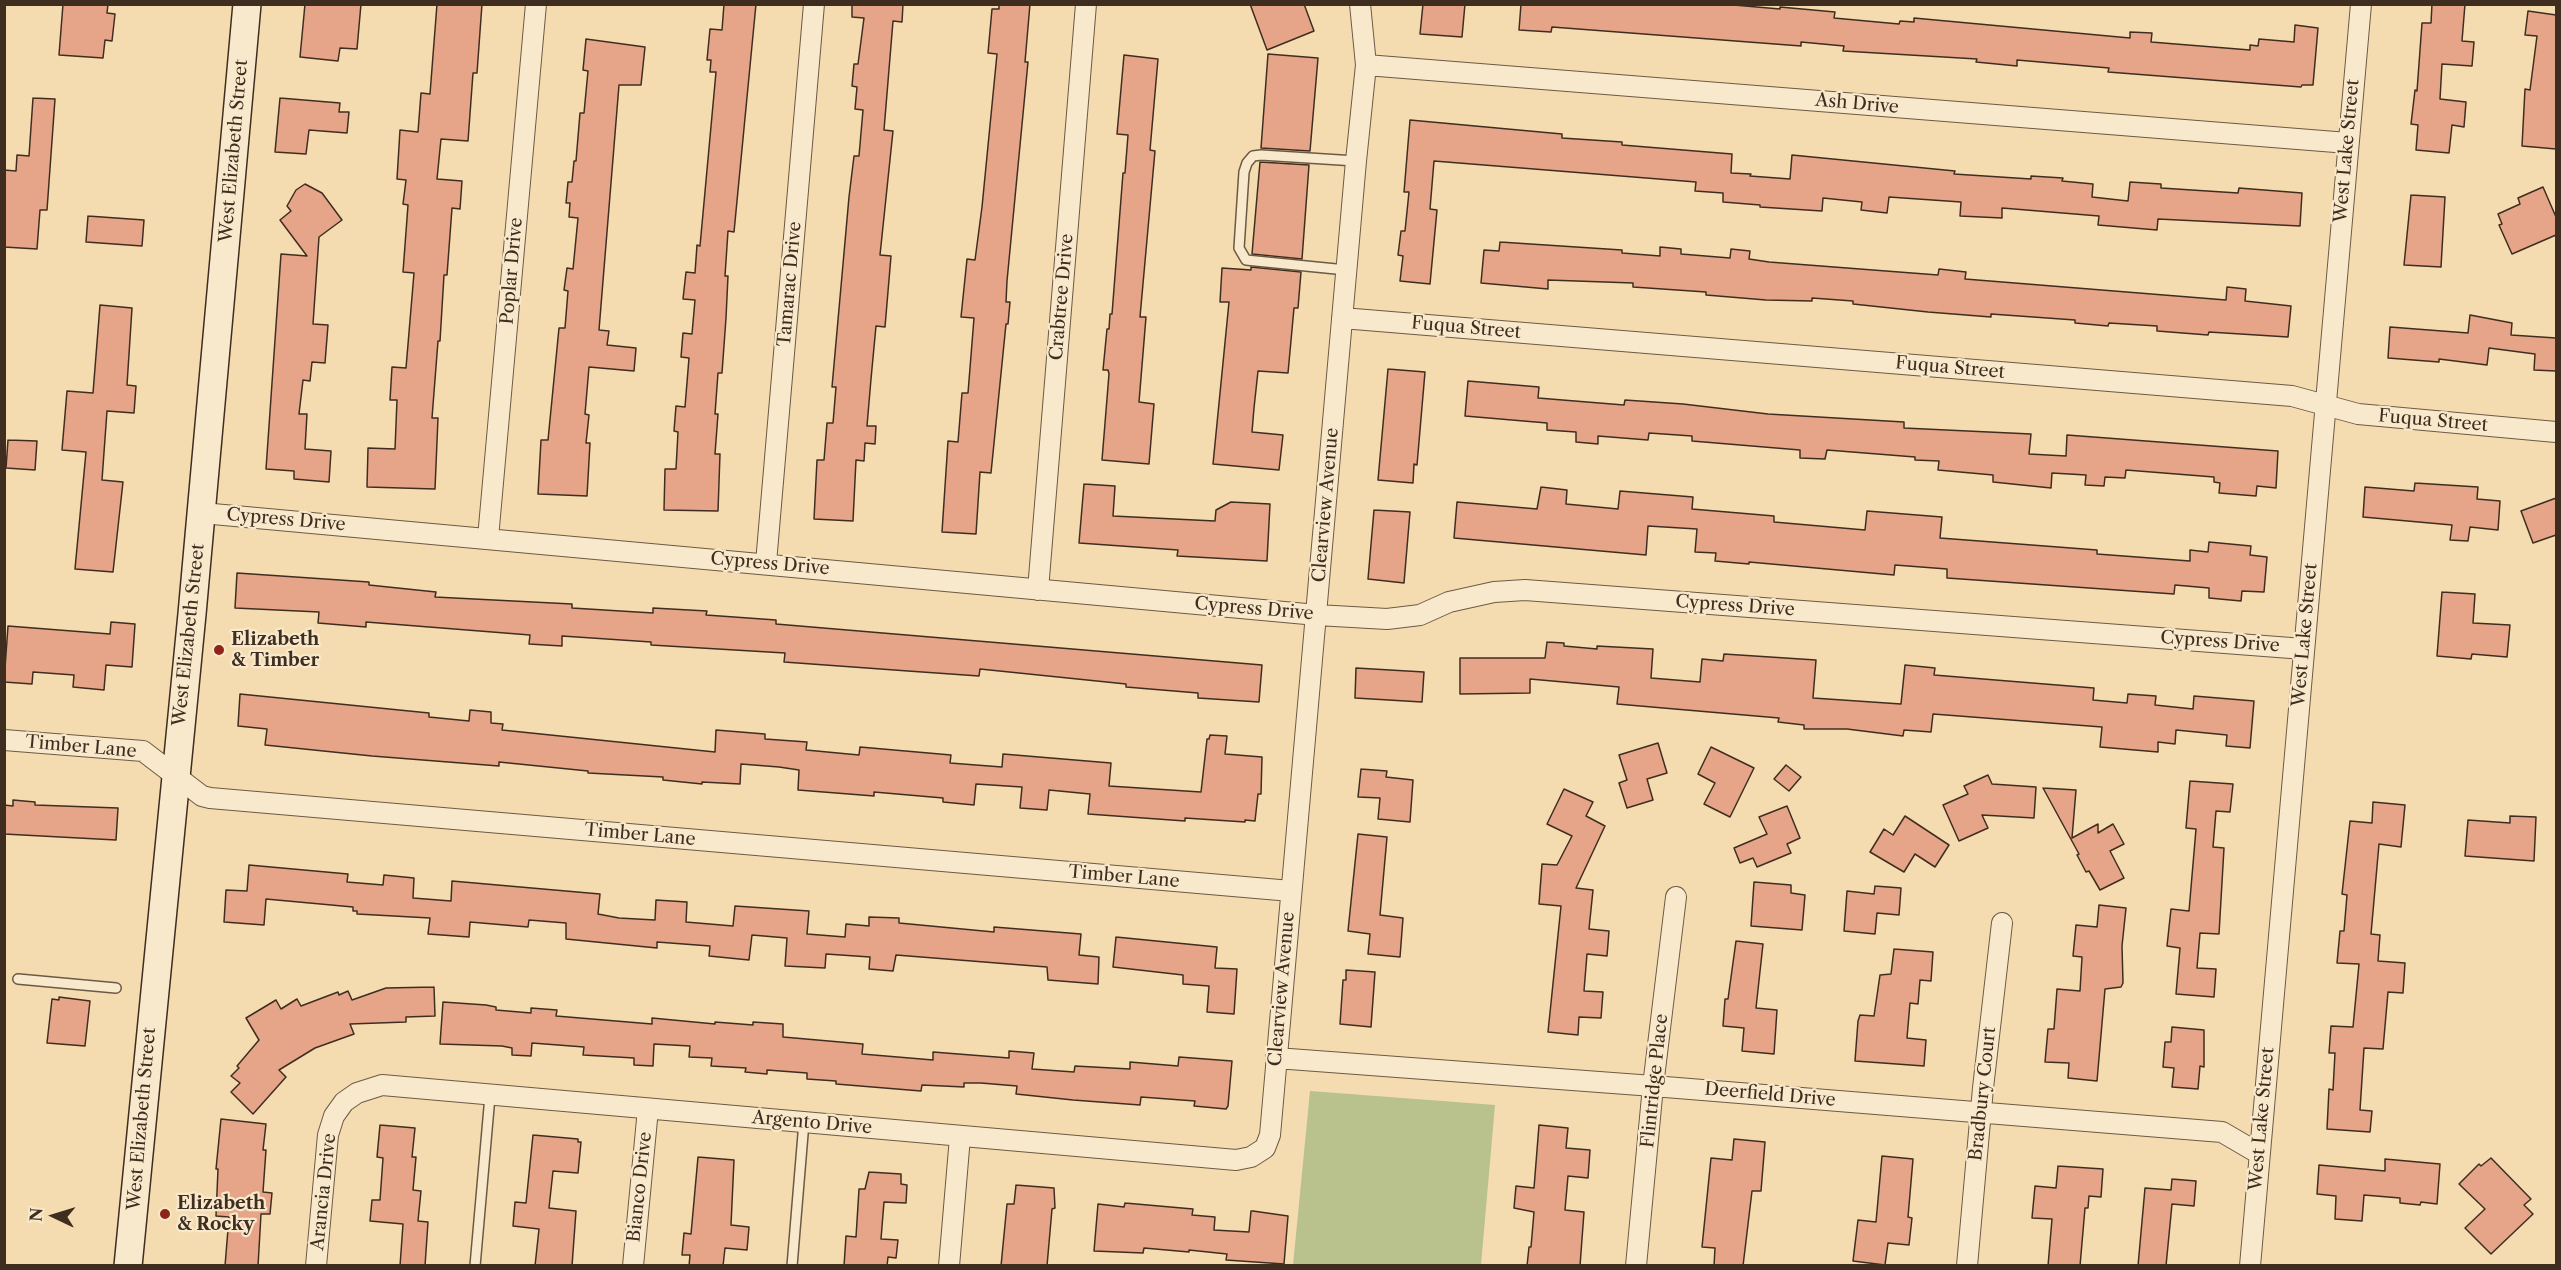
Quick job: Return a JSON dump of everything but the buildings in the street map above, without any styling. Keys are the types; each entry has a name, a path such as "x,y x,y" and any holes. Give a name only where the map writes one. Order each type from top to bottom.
{"main road":[{"name":"West Elizabeth Street","path":"128,1266 202,513 247,4"}],"street":[{"name":"Poplar Drive","path":"488,537 536,4"},
{"name":"Tamarac Drive","path":"766,563 814,4"},
{"name":"Crabtree Drive","path":"1038,590 1086,4"},
{"name":"Clearview Avenue","path":"1265,1148 1270,1135 1366,66 1360,4"},
{"name":"West Lake Street","path":"2250,1266 2258,1153 2361,4"},
{"name":"Ash Drive","path":"1366,66 2348,144"},
{"name":"Fuqua Street","path":"1342,318 2292,396 2358,414 2556,432"},
{"name":"Cypress Drive","path":"202,513 488,537 1317,615 1387,619 1420,615 1449,602 1494,592 1525,590 2304,649"},
{"name":"Timber Lane","path":"4,740 143,751 202,796 210,798 1291,891"},
{"name":"Flintridge Place","path":"1636,1266 1653,1086 1676,897"},
{"name":"Bradbury Court","path":"1967,1266 1980,1113 2002,923"},
{"name":"Deerfield Drive","path":"1276,1058 2222,1132 2258,1153"},
{"name":"Argento Drive","path":"357,1093 382,1085 1236,1160 1251,1157 1265,1148"},
{"name":"Arancia Drive","path":"316,1266 328,1135 334,1116 344,1102 357,1093"},
{"name":"Bianco Drive","path":"633,1266 648,1109"},
{"path":"949,1266 960,1137"}],"lane":[{"path":"1347,270 1246,260 1239,248 1244,183 1247,163 1253,156 1285,155 1356,161"},
{"path":"18,979 116,988"},
{"path":"475,1266 490,1096"},
{"path":"792,1266 804,1122"}],"green space":[{"path":"1310,1091 1495,1105 1481,1265 1293,1265"}],"place":[{"name":"Elizabeth & Timber","path":"219,650"},
{"name":"Elizabeth & Rocky","path":"165,1214"}]}
